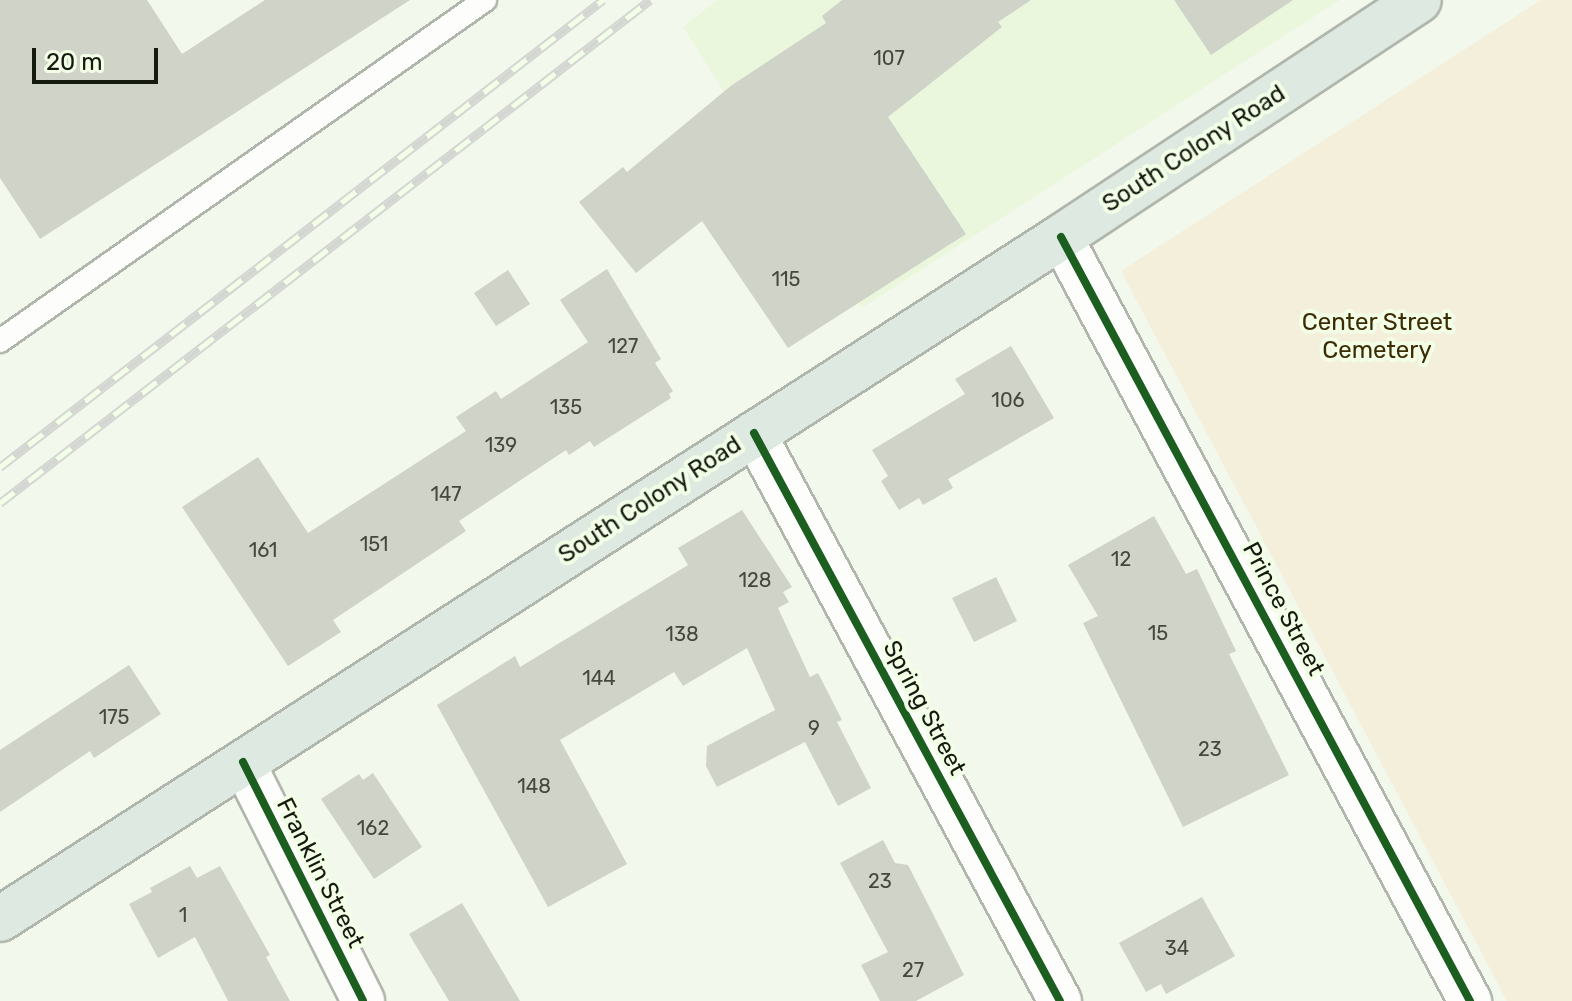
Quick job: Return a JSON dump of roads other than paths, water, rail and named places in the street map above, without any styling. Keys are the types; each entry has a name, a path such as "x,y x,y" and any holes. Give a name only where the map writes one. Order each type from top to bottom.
{"main road":[{"name":"South Colony Road","path":"0,919 1061,237 1419,0"}],"street":[{"name":"Prince Street","path":"1061,237 1470,1001"},
{"name":"Spring Street","path":"754,433 1060,1001"},
{"name":"Franklin Street","path":"243,762 363,1001"}],"lane":[{"path":"0,341 485,0"}],"railway":[{"path":"0,467 603,0"},
{"path":"0,503 650,0"}],"park label":[{"name":"Center Street Cemetery","path":"1377,337"}]}
